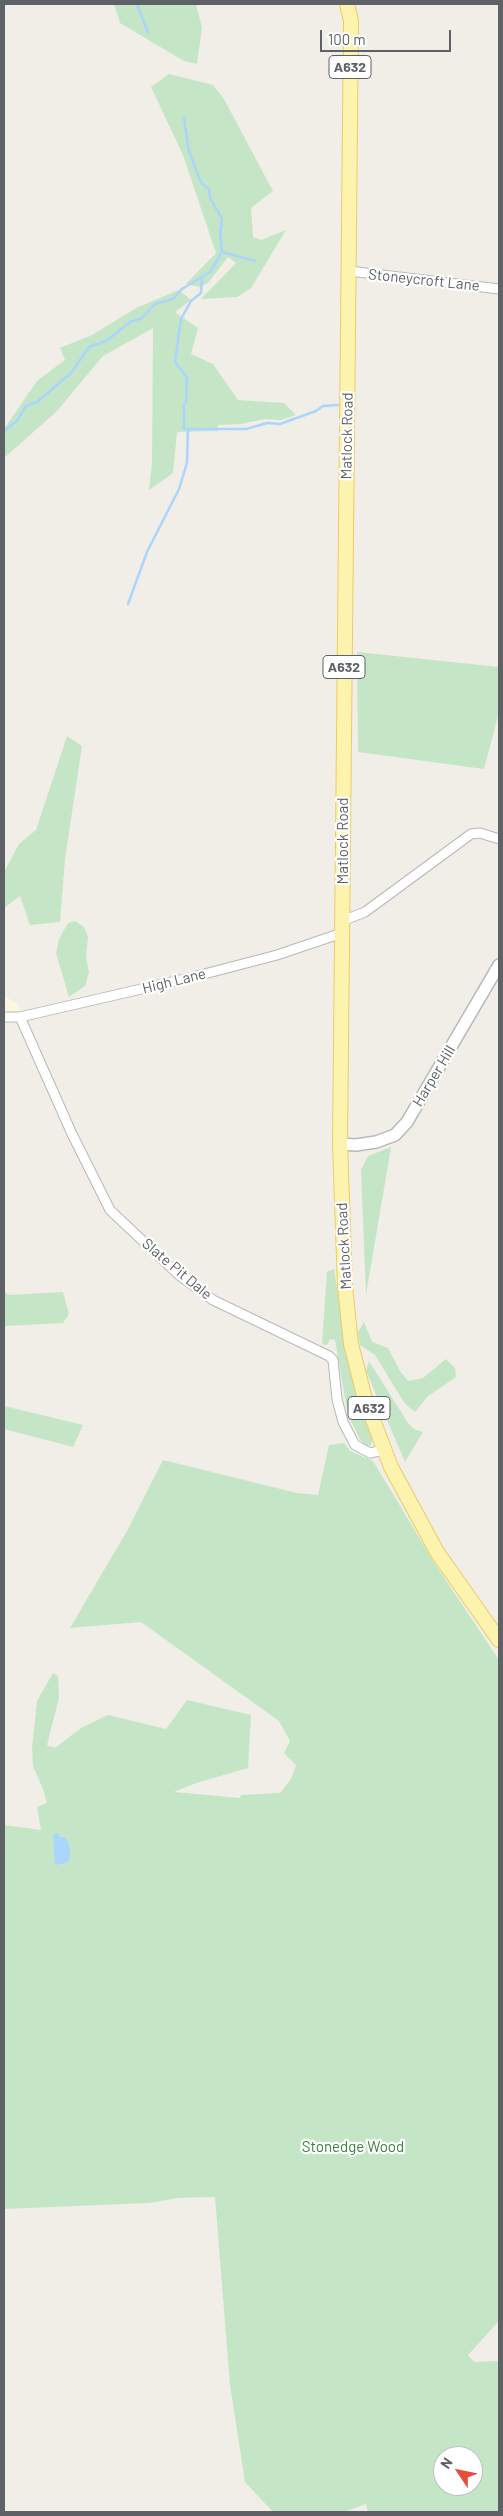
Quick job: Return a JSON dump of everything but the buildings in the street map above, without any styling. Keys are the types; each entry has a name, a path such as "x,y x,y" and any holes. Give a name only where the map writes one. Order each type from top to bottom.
{"main road":[{"name":"Matlock Road","path":"347,4 351,21 340,1144 345,1286 352,1344 366,1399 391,1467 437,1552 499,1640"}],"street":[{"name":"Stoneycroft Lane","path":"349,272 499,289"},
{"name":"High Lane","path":"4,1017 20,1017 189,978 277,954 342,927 471,834 480,833 499,838"},
{"name":"Harper Hill","path":"340,1144 366,1144 395,1135 407,1122 499,965"},
{"name":"Slate Pit Dale","path":"20,1017 72,1134 110,1210 179,1275 213,1300 330,1356 333,1360 337,1399 343,1422 355,1445 370,1453 384,1450"}],"shaded area":[{"path":"4,962 5,997 18,1003 20,1011 4,1014"}],"green space":[{"path":"114,4 196,4 202,28 197,64 184,61 120,23"},
{"path":"169,74 213,85 224,99 273,191 251,208 253,237 261,240 286,230 251,288 237,297 201,299 236,263 228,257 208,283 200,287 186,284 216,253 183,155 151,87"},
{"path":"179,290 191,300 175,312 198,328 191,354 213,364 238,400 284,403 296,415 281,420 265,419 241,424 218,425 218,431 177,432 173,473 149,490 152,463 153,328 103,356 56,412 4,458 4,429 37,381 65,360 60,348 92,335 138,307"},
{"path":"357,652 499,667 499,712 484,769 358,752"},
{"path":"67,736 82,746 65,859 60,922 30,925 20,896 4,908 4,872 19,844 36,830"},
{"path":"75,921 84,927 88,937 86,957 89,973 85,986 69,997 56,953 59,939 68,923"},
{"path":"391,1147 366,1295 361,1170 368,1156"},
{"path":"334,1269 344,1332 373,1437 371,1445 367,1446 361,1441 348,1415 335,1340 330,1339 327,1345 322,1344 327,1272"},
{"path":"4,1291 9,1295 63,1292 69,1314 63,1323 4,1326"},
{"path":"364,1322 372,1342 388,1348 400,1371 408,1381 423,1378 446,1359 455,1368 456,1377 427,1397 415,1412 405,1404 375,1355 360,1345 358,1332"},
{"path":"369,1361 408,1423 414,1429 423,1432 405,1462 366,1371"},
{"path":"4,1406 83,1425 73,1447 4,1429"},
{"name":"Stonedge Wood","path":"344,1443 350,1451 373,1461 435,1564 499,1660 499,2321 468,2355 474,2362 499,2361 499,2512 368,2512 366,2504 344,2512 273,2512 245,2482 230,2385 215,2197 177,2198 149,2203 4,2209 4,1825 41,1830 37,1807 47,1803 33,1766 32,1748 37,1701 53,1673 58,1676 59,1698 47,1745 55,1748 81,1728 108,1715 166,1729 187,1700 251,1715 248,1768 196,1783 174,1792 240,1798 241,1795 280,1793 291,1779 296,1765 284,1753 290,1741 279,1721 141,1622 70,1628 127,1531 163,1460 297,1493 318,1495 329,1445"}],"water":[{"path":"58,1833 60,1837 66,1838 70,1848 70,1859 66,1863 55,1865 53,1834"}],"waterway":[{"path":"137,4 148,33"},
{"path":"4,431 17,421 26,406 37,402 71,373 89,347 106,341 130,322 142,318 155,304 173,299 182,289 210,272 222,252 220,235 222,219 210,198 209,189 202,184 199,178 189,151 184,118"},
{"path":"222,252 255,261"},
{"path":"128,604 147,552 179,489 187,463 188,429 184,429 187,378 175,362 181,319 191,301 201,293 202,278"},
{"path":"188,429 246,429 267,423 280,424 316,411 323,406 338,405"}]}
